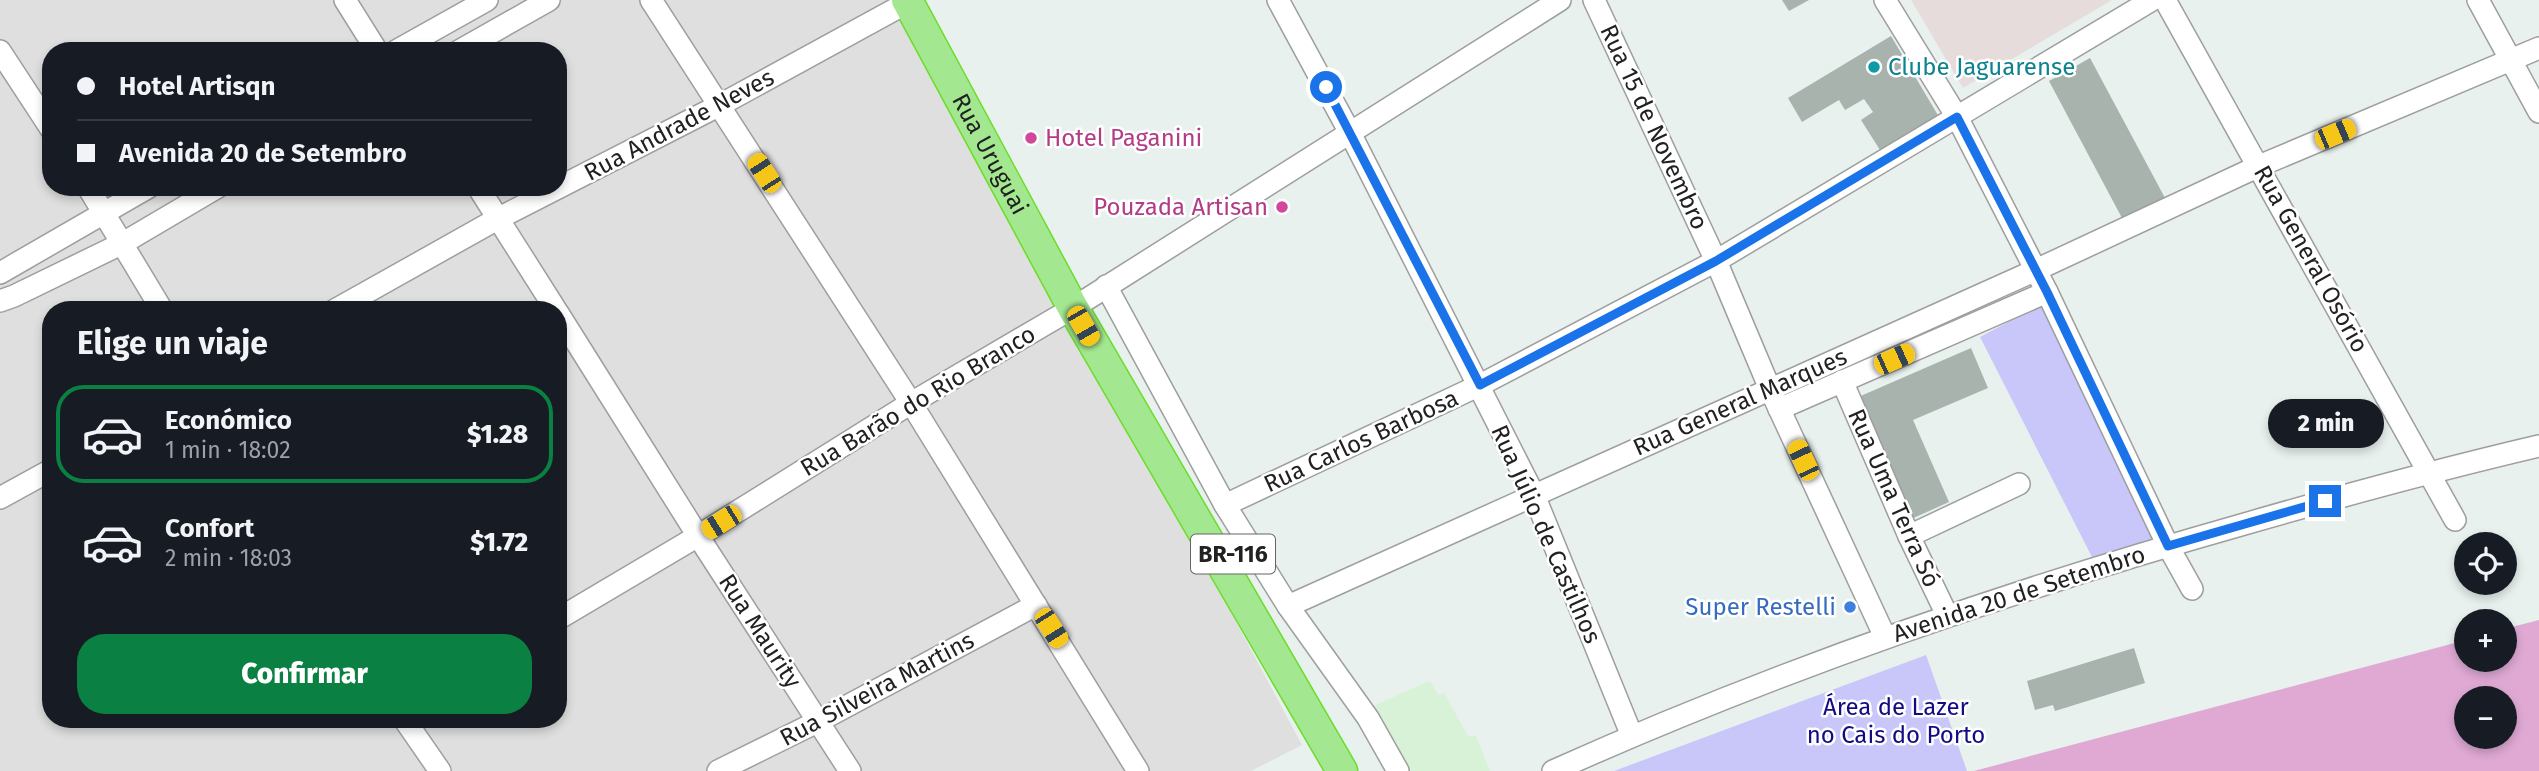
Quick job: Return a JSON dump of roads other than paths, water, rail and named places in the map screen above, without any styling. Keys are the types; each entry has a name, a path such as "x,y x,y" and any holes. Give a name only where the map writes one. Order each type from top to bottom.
{"highway":[{"name":"Rua Uruguai","path":"914,1 1089,297"},
{"name":"BR-116","path":"1089,297 1102,340 1342,771"},
{"name":"BR-116","path":"1102,340 1356,771"}],"street":[{"path":"345,0 371,42"},
{"path":"412,42 486,0"},
{"path":"475,42 549,0"},
{"path":"650,0 720,104 911,403 1138,771"},
{"name":"Rua Júlio de Castilhos","path":"1278,0 1349,131 1534,495 1632,736"},
{"name":"Rua Barão do Rio Branco","path":"567,614 1089,297 1560,0"},
{"name":"Rua 15 de Novembro","path":"1594,0 1716,261 1770,389 1885,637"},
{"path":"1885,0 1957,117 2047,292 2168,546 2192,589"},
{"name":"Rua Carlos Barbosa","path":"1225,505 1480,385 1716,261 2152,0"},
{"name":"Rua General Osório","path":"2165,0 2455,520"},
{"path":"2478,0 2539,112"},
{"name":"Rua Andrade Neves","path":"567,183 914,1"},
{"name":"Rua General Marques","path":"1288,606 2036,270 2259,166 2539,48"},
{"path":"0,51 42,115"},
{"path":"94,196 157,301"},
{"path":"0,273 133,196"},
{"path":"0,301 123,243 204,196"},
{"name":"Rua Maurity","path":"484,196 551,301"},
{"name":"Rua Andrade Neves","path":"351,301 542,196"},
{"path":"1779,409 2047,292"},
{"path":"1089,297 1288,606 1368,718 1398,771"},
{"name":"Rua Maurity","path":"567,327 850,771"},
{"name":"Rua Uma Terra Só","path":"1842,381 1909,536 1947,615"},
{"name":"Avenida 20 de Setembro","path":"1553,771 1632,736 1947,615 2168,546 2429,471 2539,446"},
{"path":"0,498 42,475"},
{"path":"1909,536 2019,484"},
{"name":"Rua Silveira Martins","path":"718,771 818,721 1036,604"},
{"path":"410,728 440,771"}],"place":[{"name":"Clube Jaguarense","path":"1874,67"},
{"name":"Hotel Paganini","path":"1031,138"},
{"name":"Pouzada Artisan","path":"1282,207"},
{"name":"Super Restelli","path":"1850,607"}],"park label":[{"name":"Área de Lazer no Cais do Porto","path":"1896,721"}]}
